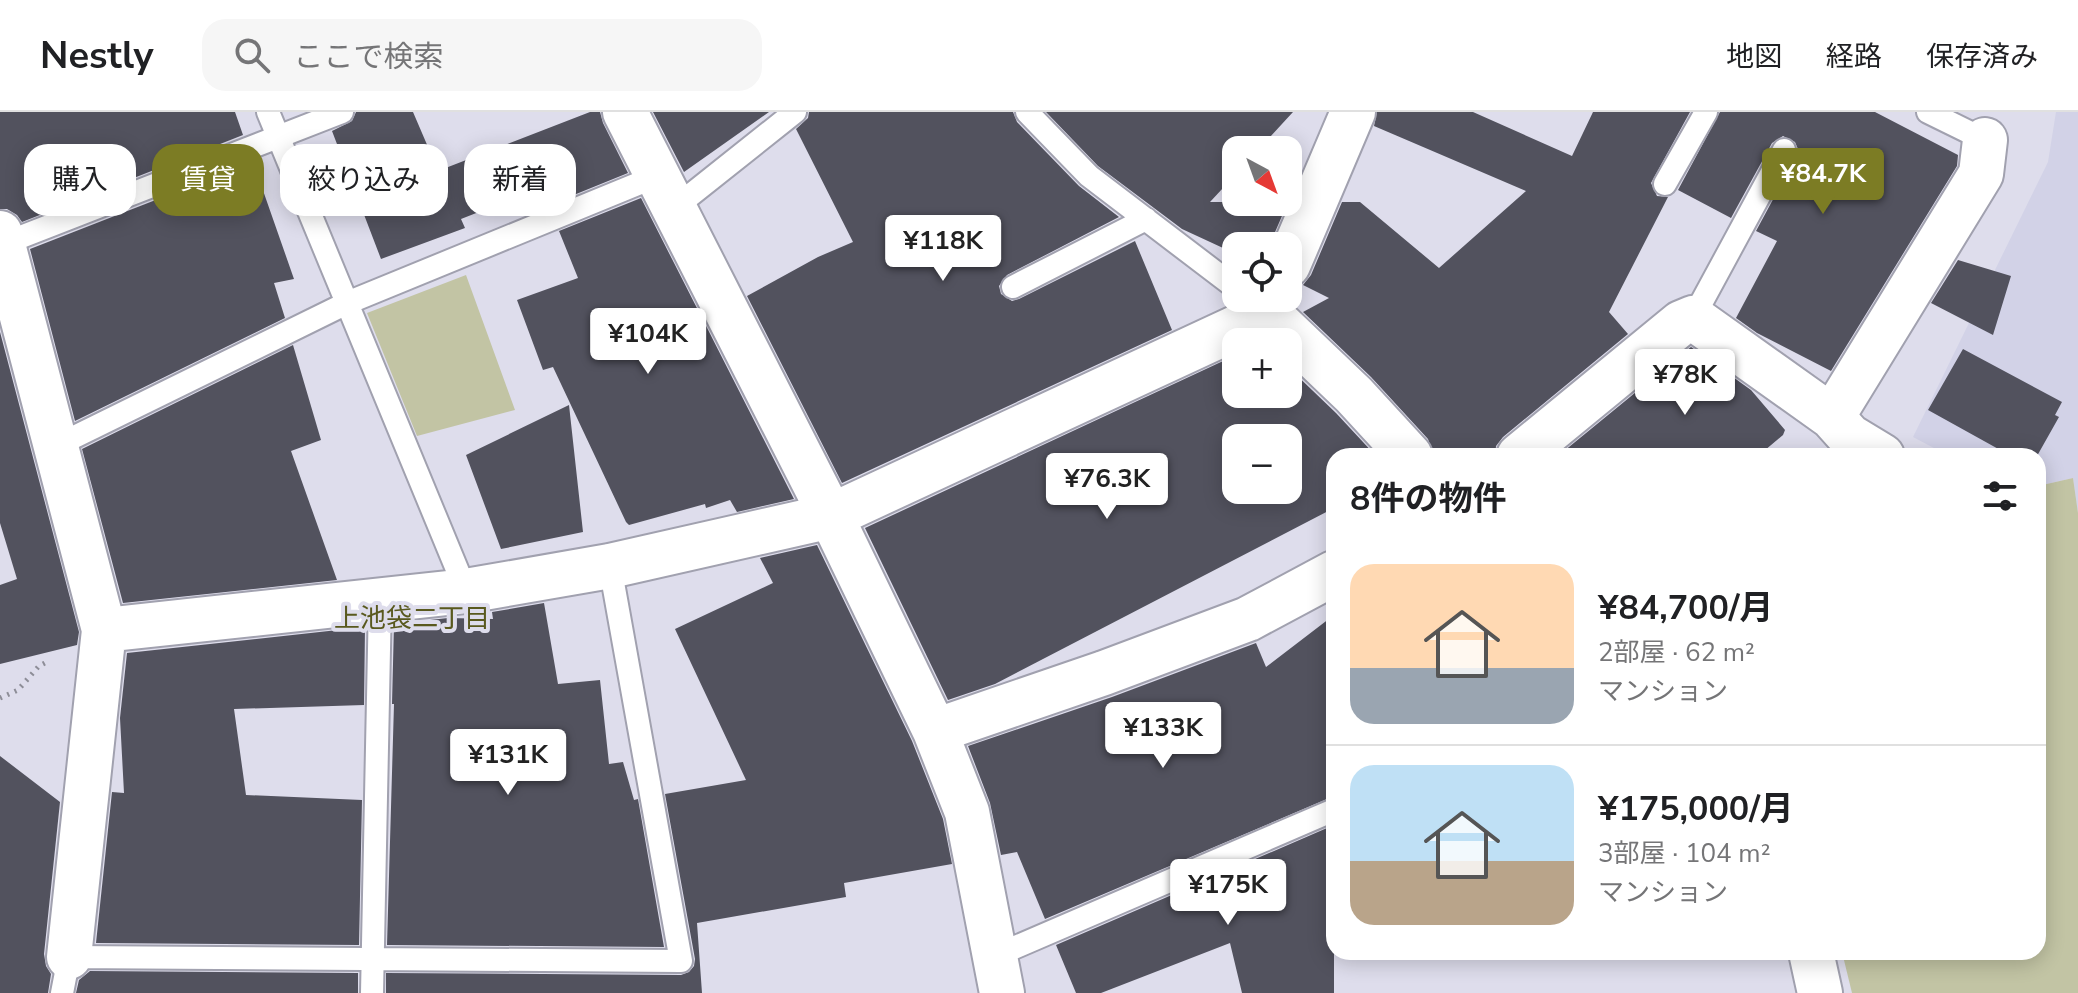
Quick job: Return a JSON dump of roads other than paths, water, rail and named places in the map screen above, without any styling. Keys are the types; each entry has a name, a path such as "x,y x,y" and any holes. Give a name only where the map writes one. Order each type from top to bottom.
{"street":[{"path":"625,112 831,516 935,731 967,812 999,974"},
{"path":"1302,232 1353,112"},
{"path":"1832,417 1981,174 1985,140"},
{"path":"2,239 104,630 65,975"},
{"path":"104,630 466,591 610,566 831,516 1231,312"},
{"path":"1270,312 1403,448"},
{"path":"1529,448 1681,323 1693,318 1832,417 1849,436 1869,448"},
{"path":"935,731 1248,619 1326,577"},
{"path":"1813,960 1820,993"}],"lane":[{"path":"268,112 466,591"},
{"path":"2,239 342,112"},
{"path":"56,446 347,303 665,193 795,112"},
{"path":"1027,112 1089,176 1222,274"},
{"path":"1665,184 1706,112"},
{"path":"1928,112 1985,140"},
{"path":"1693,318 1784,150"},
{"path":"1013,287 1146,219"},
{"path":"65,975 373,958 681,961 610,566"},
{"path":"372,993 380,600"},
{"path":"999,974 1326,814"}],"district":[{"name":"上池袋二丁目","path":"412,618"}]}
